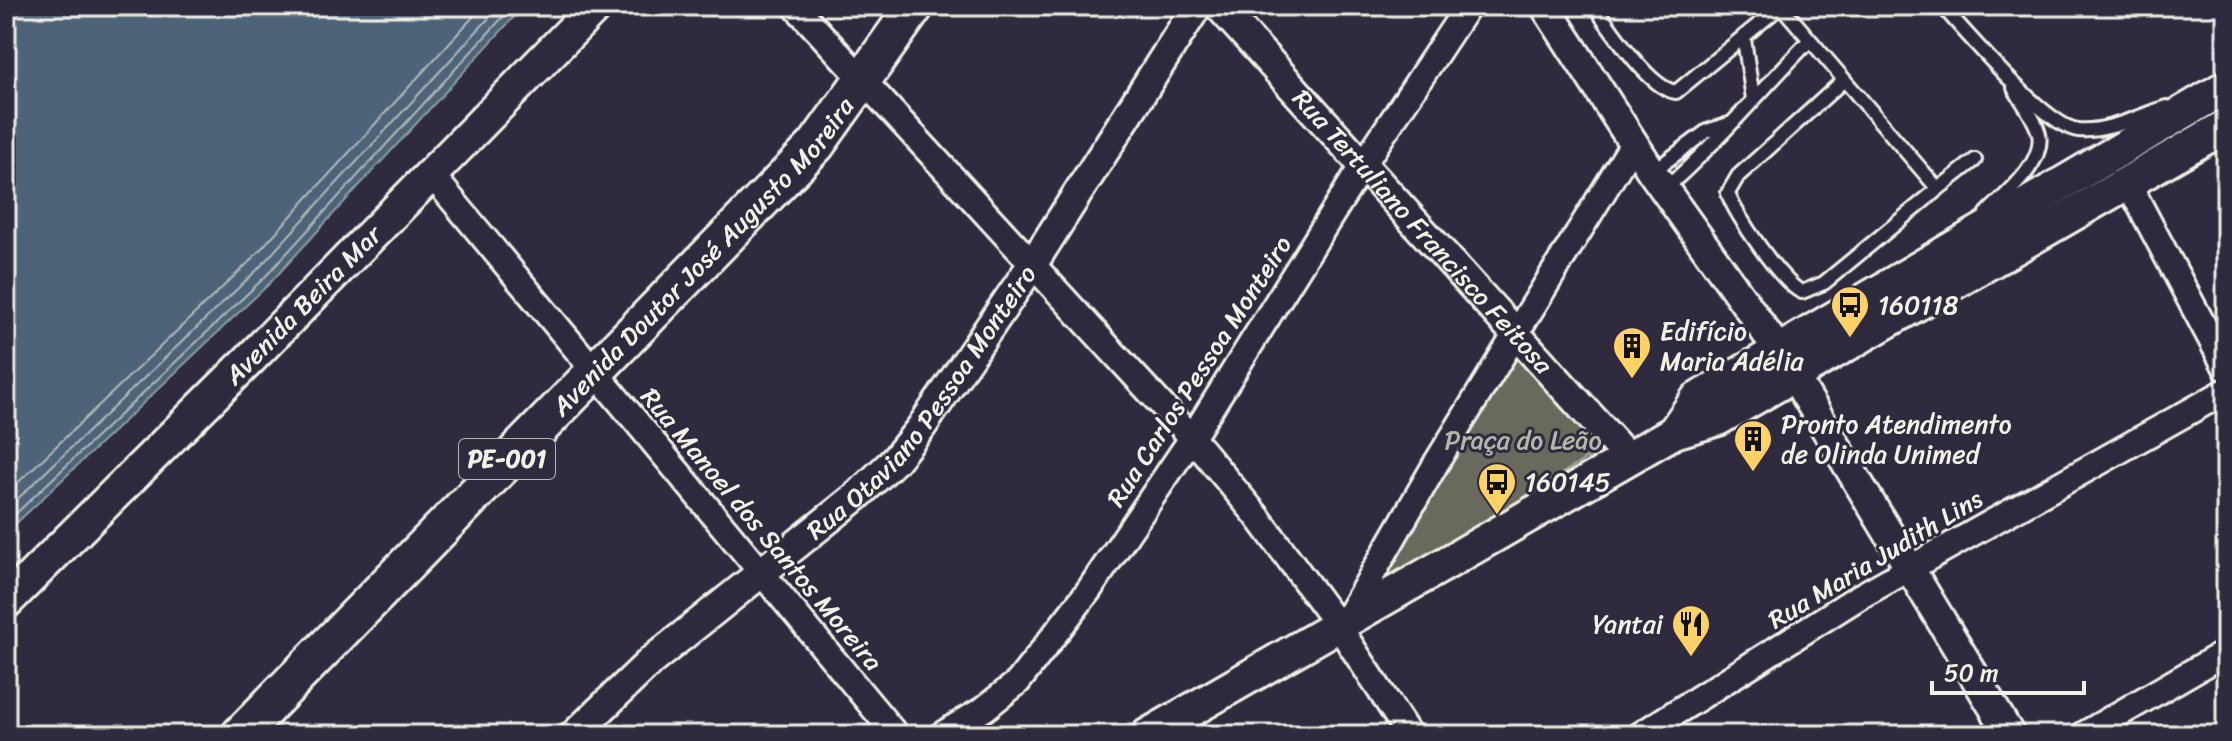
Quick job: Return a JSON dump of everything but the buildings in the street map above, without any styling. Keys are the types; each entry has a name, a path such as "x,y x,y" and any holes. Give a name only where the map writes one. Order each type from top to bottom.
{"main road":[{"name":"Avenida Beira Mar","path":"6,602 596,6"},
{"name":"Avenida Doutor José Augusto Moreira","path":"240,735 816,145 865,81 915,6"},
{"path":"1787,363 1953,248 2223,89"},
{"path":"1148,735 1674,432 1697,399 1787,363 2128,183 2226,126"}],"street":[{"path":"795,6 1192,438 1341,625 1409,735"},
{"name":"Rua Otaviano Pessoa Monteiro","path":"574,735 651,661 857,496 895,460 920,429 1032,265 1197,6"},
{"name":"Rua Tertuliano Francisco Feitosa","path":"1219,6 1628,458"},
{"name":"Rua Carlos Pessoa Monteiro","path":"941,735 1002,696 1032,667 1192,438 1364,163 1468,6"},
{"path":"1545,6 1658,180 1787,363 2010,735"},
{"path":"1341,625 1438,460 1634,142"},
{"name":"Rua Manoel dos Santos Moreira","path":"431,174 896,735"},
{"path":"2128,183 2226,368"},
{"name":"Rua Maria Judith Lins","path":"1640,735 1908,569 2226,391"},
{"path":"2083,735 2226,652"}],"lane":[{"path":"1598,6 1611,29 1646,71 1661,87 1673,92 1684,89 1781,6 1938,189"},
{"path":"1942,6 2009,78 2055,120 2079,130 2111,125 2223,89"},
{"path":"1744,39 1753,99"},
{"path":"1658,180 1717,143 1729,124 1810,40"},
{"path":"1953,248 2018,180 2039,147 2038,130 2009,78"},
{"path":"1844,80 1746,168 1729,189 1732,204 1788,282 1799,291 1816,289 1975,160"},
{"path":"1658,180 1707,131 1729,124"}],"green space":[{"name":"Praça do Leão","path":"1516,352 1600,450 1382,585"}],"water":[{"path":"6,6 524,6 270,283 6,533"}],"place":[{"name":"160118","path":"1850,339"},
{"name":"Edifício Maria Adélia","path":"1632,380"},
{"name":"Pronto Atendimento de Olinda Unimed","path":"1753,473"},
{"name":"160145","path":"1497,516"},
{"name":"Yantai","path":"1691,658"}]}
